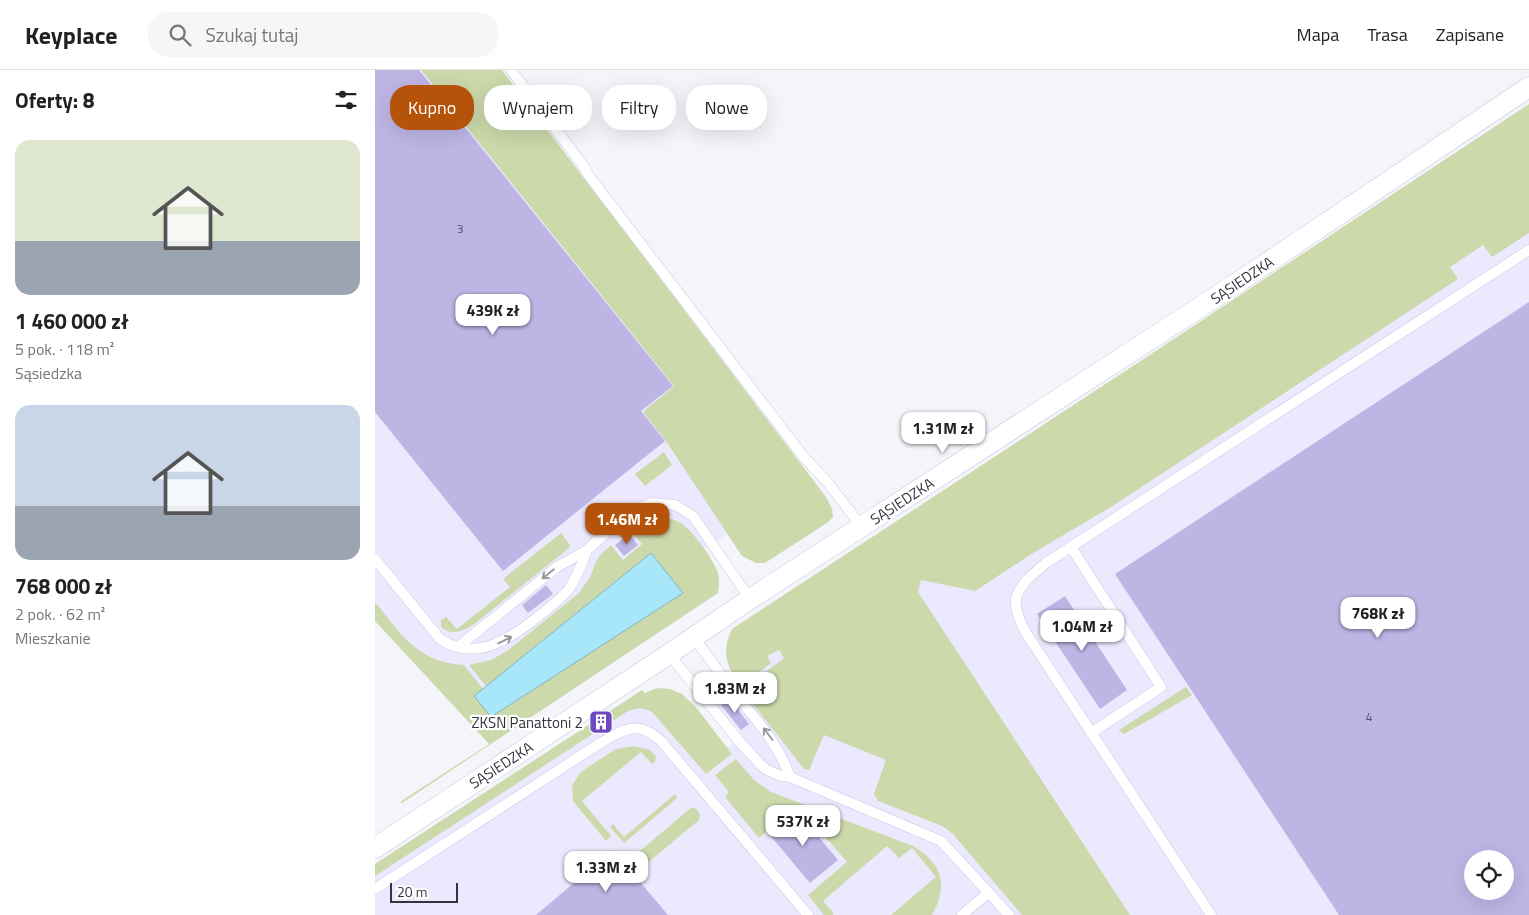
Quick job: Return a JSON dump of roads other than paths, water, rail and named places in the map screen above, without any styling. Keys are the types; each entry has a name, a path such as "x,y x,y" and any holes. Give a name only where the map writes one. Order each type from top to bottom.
{"street":[{"name":"SĄSIEDZKA","path":"375,848 694,638 750,599 1234,285 1529,86"}],"lane":[{"path":"511,70 585,168 586,172 797,448 863,527"},
{"path":"1211,915 1019,622 1016,602 1020,588 1046,563 1529,250"},
{"path":"459,646 557,567 587,550 637,509 652,503 675,505 688,512 698,522 750,599"},
{"path":"1071,547 1161,687 1091,733"},
{"path":"375,559 434,633 445,642 474,649 489,647 513,636 563,596 579,572 587,550"},
{"path":"694,638 771,738 785,763 790,777"},
{"path":"669,654 738,740 767,770 781,776 790,777 941,841 1009,915"},
{"path":"375,889 603,742 626,729 636,728 646,730 662,742 808,915"},
{"path":"962,915 988,893"}],"water":[{"path":"651,553 683,593 491,717 474,696"}],"place":[{"name":"ZKSN Panattoni 2","path":"601,722"}]}
